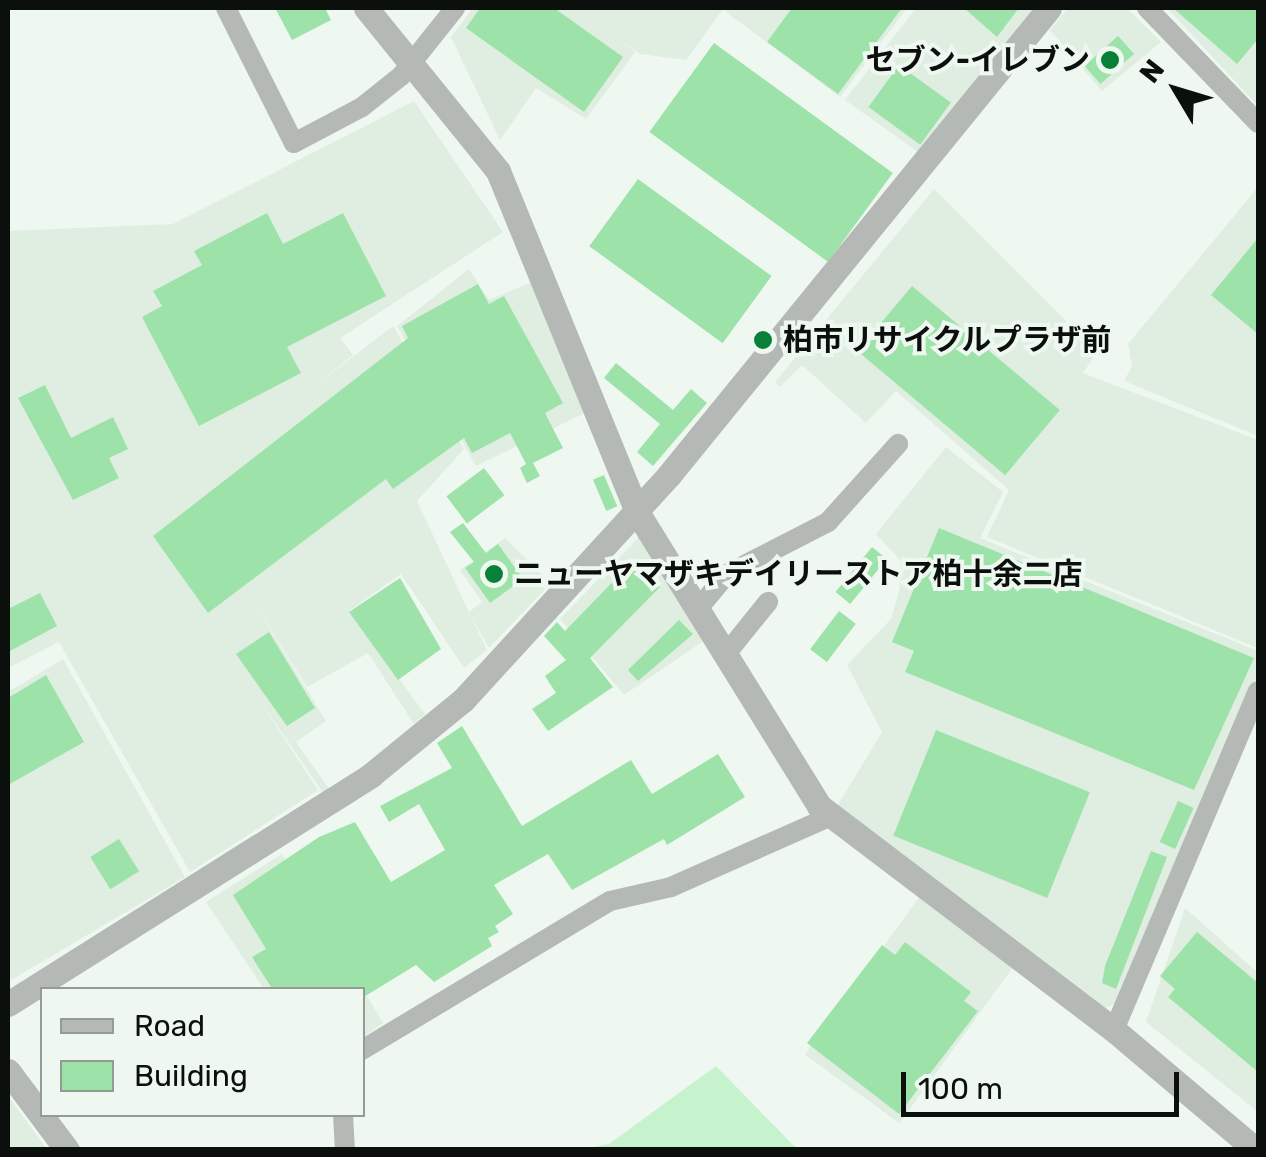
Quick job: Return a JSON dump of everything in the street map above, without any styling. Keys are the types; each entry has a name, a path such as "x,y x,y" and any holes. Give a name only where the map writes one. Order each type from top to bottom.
{"street":[{"path":"226,8 294,142 362,107 411,64 455,8"},
{"path":"366,8 498,171 637,512 831,816 1114,1030 1256,1150"},
{"path":"8,1004 421,737 637,512 1048,8"},
{"path":"1146,8 1258,123"},
{"path":"697,610 727,574 828,522 898,444"},
{"path":"726,654 768,602"},
{"path":"1114,1030 1258,691"},
{"path":"365,1048 610,901 671,888 831,816"},
{"path":"8,1072 40,1114"},
{"path":"42,1117 67,1150"},
{"path":"343,1117 345,1150"}],"shaded area":[{"path":"473,8 724,8 686,60 640,54 619,40 635,52 586,119 536,88 500,140 451,37"},
{"path":"730,8 907,8 840,97 726,12"},
{"path":"916,8 1039,8 925,157 845,100"},
{"path":"1068,8 1127,8 1161,42 1102,91 1050,30"},
{"path":"1167,8 1258,8 1258,106"},
{"path":"414,101 503,232 340,338 353,355 315,386 393,326 464,449 417,501 469,612 482,602 460,570 505,538 551,583 489,648 470,614 487,650 464,668 401,574 349,611 425,714 414,724 368,653 307,687 247,591 326,721 296,742 330,790 324,794 256,695 318,790 190,872 59,642 8,668 8,231 173,224"},
{"path":"1258,187 1258,436 1124,381 1132,366 1128,344"},
{"path":"934,189 1097,352 1083,373 1258,440 1258,648 987,537 1009,490 896,391 866,423 802,365 780,387 775,382"},
{"path":"469,269 489,300 532,282 589,411 476,466 397,326"},
{"path":"946,447 1003,492 980,538 1258,651 1258,674 1125,1001 1104,1008 838,805 882,732 847,665 891,619 899,591 901,561 876,534"},
{"path":"641,535 708,638 624,695 560,619"},
{"path":"63,659 185,877 8,982 8,692"},
{"path":"282,854 361,987 263,987 206,902"},
{"path":"920,896 1015,965 899,1123 805,1055"},
{"path":"1185,908 1258,973 1258,1112 1146,1022"},
{"path":"365,993 383,1023 365,1036"},
{"path":"8,1096 47,1149 8,1149"}],"green space":[{"path":"716,1066 797,1149 585,1149 609,1144"}],"building":[{"path":"275,8 325,8 331,20 292,40"},
{"path":"480,8 554,8 623,57 584,112 466,28"},
{"path":"792,8 902,8 838,94 767,42"},
{"path":"964,8 1019,8 997,37"},
{"path":"1173,8 1258,8 1258,39 1237,64"},
{"name":"セブン-イレブン","path":"1118,36 1134,54 1101,84 1085,66"},
{"path":"714,43 893,173 828,262 649,132"},
{"path":"899,65 951,103 920,145 868,107"},
{"path":"638,179 771,276 723,343 589,246"},
{"path":"267,213 283,244 343,213 386,296 287,347 301,373 199,426 142,317 162,306 153,291 202,265 194,251"},
{"path":"1258,238 1258,334 1211,295"},
{"path":"478,284 489,304 504,296 563,403 545,413 563,448 533,463 540,476 527,483 520,468 526,464 510,433 472,453 464,438 393,489 386,479 208,613 153,536 408,338 402,326"},
{"path":"912,286 1060,410 1005,475 857,351"},
{"path":"616,363 673,410 691,389 707,403 653,466 637,452 660,424 604,378"},
{"path":"45,385 71,438 113,417 128,449 109,458 119,478 73,500 18,398"},
{"path":"484,468 504,495 467,523 446,496"},
{"path":"604,475 617,506 606,511 593,480"},
{"name":"ニューヤマザキデイリーストア柏十余二店","path":"463,523 486,553 498,544 523,579 490,603 465,568 474,562 450,532"},
{"path":"939,528 1254,658 1194,790 905,672 914,651 892,642"},
{"path":"872,547 887,559 850,604 835,592"},
{"path":"633,561 660,587 590,658 613,687 548,731 532,709 556,693 545,676 566,660 544,636 557,622 565,631"},
{"path":"400,578 441,649 398,680 349,612"},
{"path":"40,593 57,626 8,652 8,609"},
{"path":"839,611 856,624 827,662 810,649"},
{"path":"679,620 693,634 638,681 628,670"},
{"path":"269,632 315,708 287,726 236,654"},
{"path":"46,675 84,742 8,785 8,698"},
{"path":"462,726 522,826 631,760 652,794 718,754 745,797 667,845 664,839 572,890 548,854 494,885 513,914 495,926 499,932 488,938 492,946 434,982 416,965 365,996 365,987 271,987 252,957 266,949 233,895 319,837 355,822 391,882 445,850 419,804 389,822 380,806 452,768 437,743"},
{"path":"936,730 1090,792 1047,898 893,836"},
{"path":"1178,801 1194,808 1175,849 1160,842"},
{"path":"119,839 139,871 110,889 90,857"},
{"path":"1151,851 1167,857 1116,989 1102,983 1105,966"},
{"path":"1197,932 1258,983 1258,1072 1168,997 1175,989 1160,976"},
{"path":"905,942 971,992 964,1001 978,1011 899,1114 807,1043 882,945 895,955"}],"place":[{"name":"セブン-イレブン","path":"1110,60"},
{"name":"柏市リサイクルプラザ前","path":"763,340"},
{"name":"ニューヤマザキデイリーストア柏十余二店","path":"494,574"}]}
